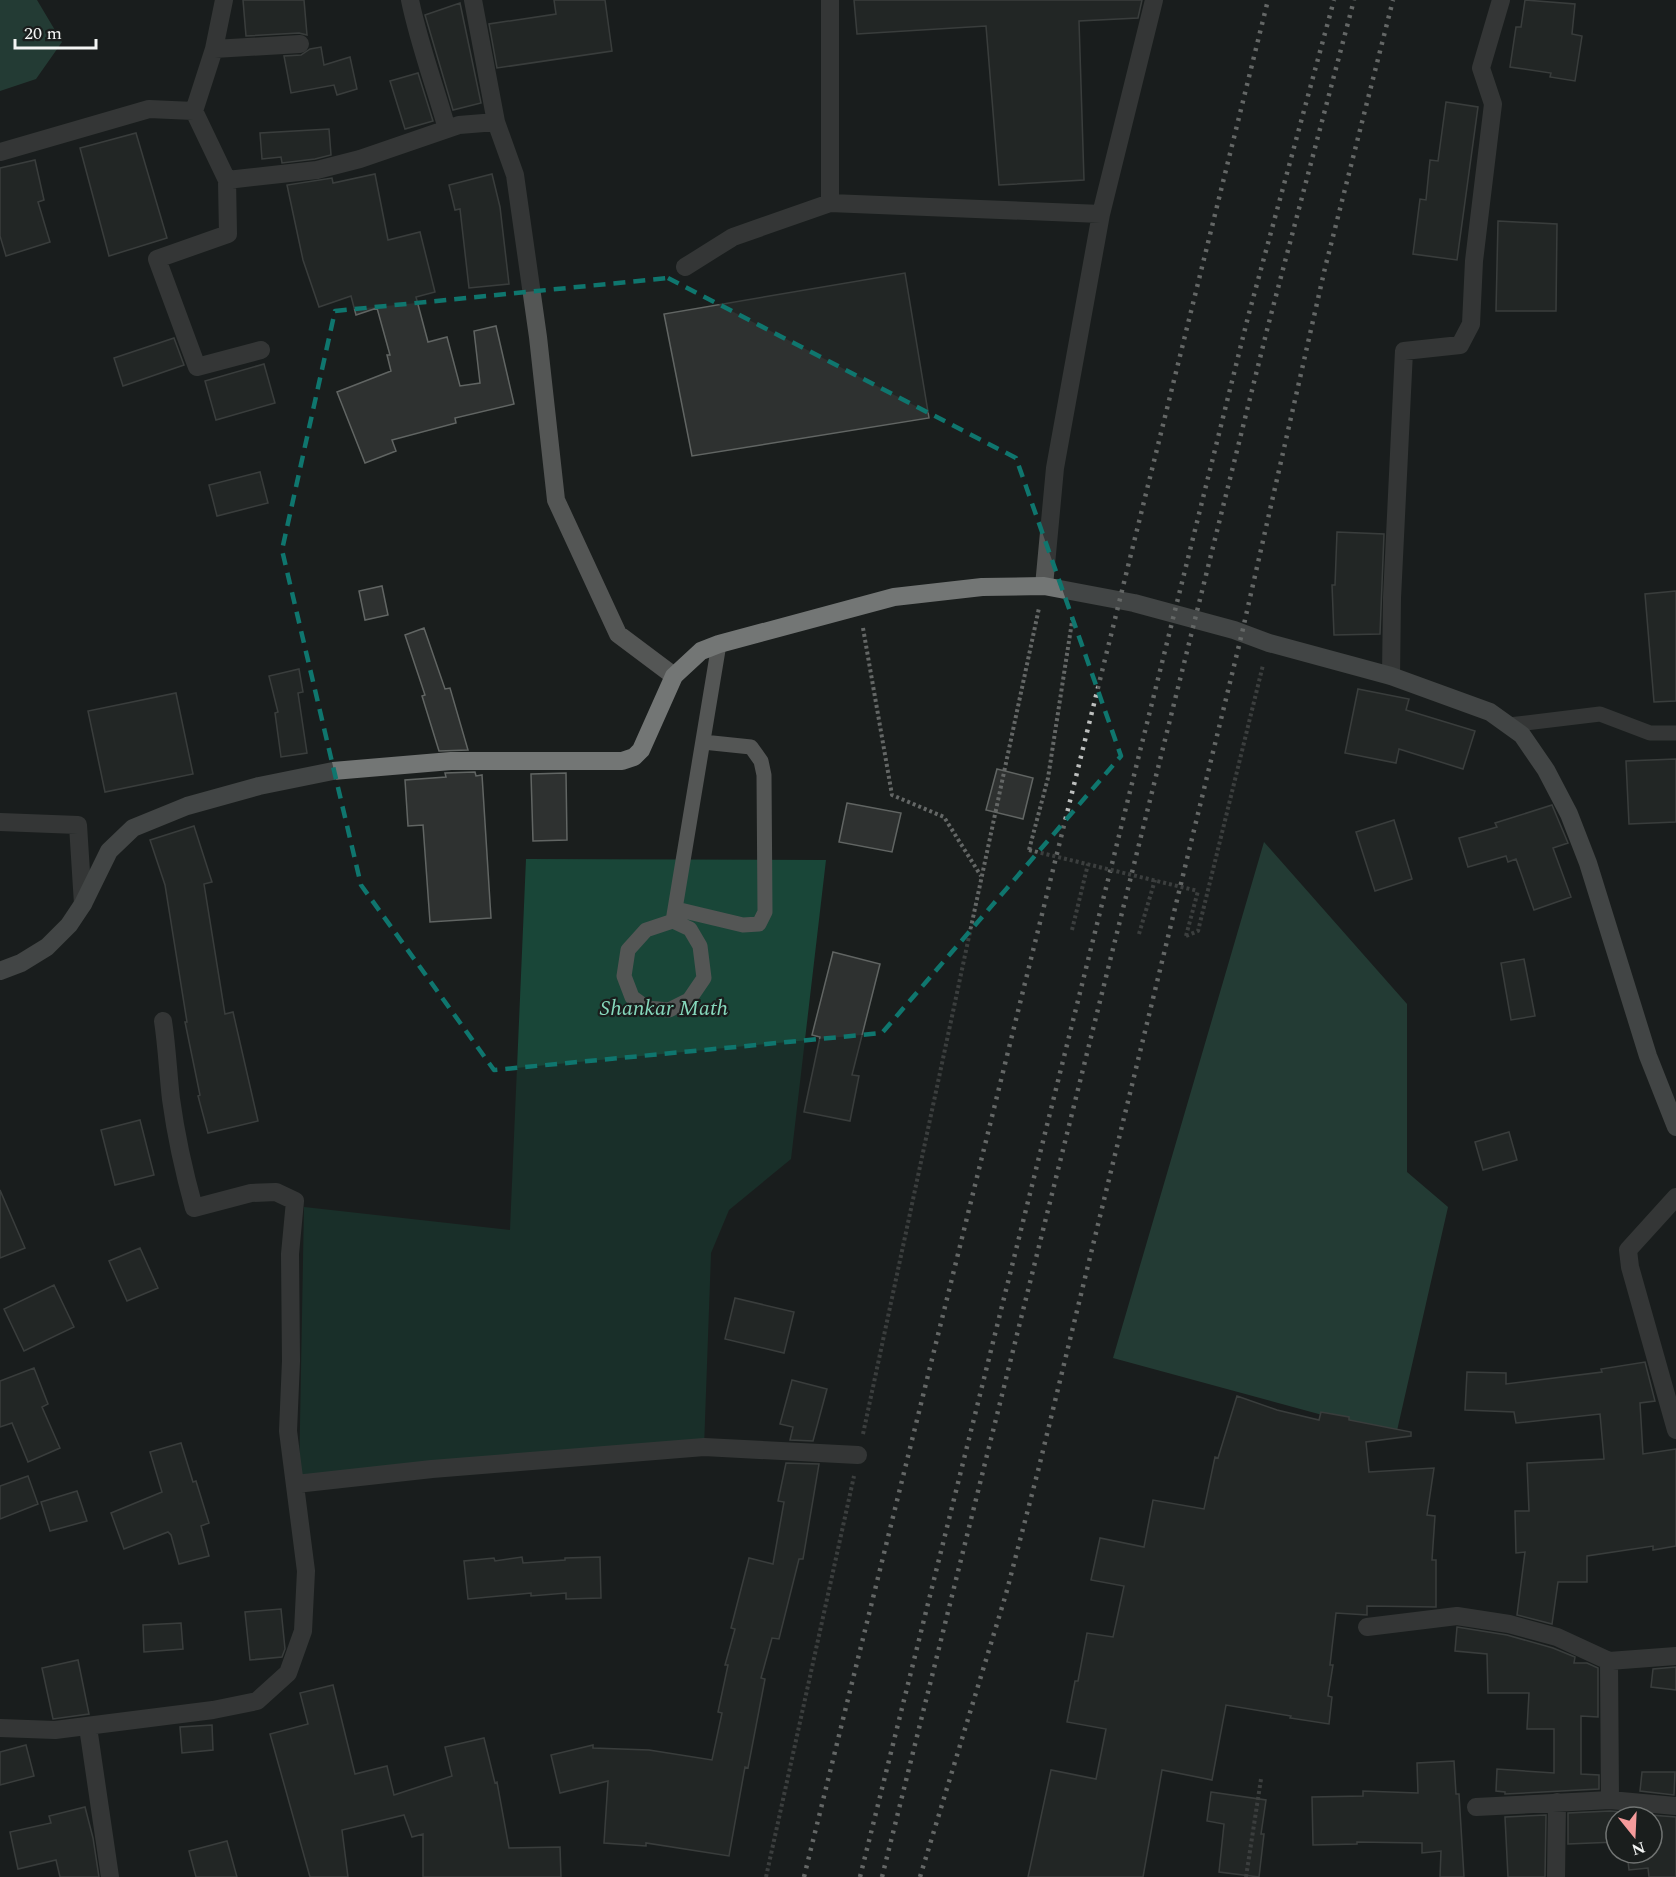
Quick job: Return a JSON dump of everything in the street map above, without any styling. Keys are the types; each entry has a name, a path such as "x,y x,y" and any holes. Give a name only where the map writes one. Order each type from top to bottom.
{"main road":[{"path":"0,971 21,963 47,947 69,925 83,904 110,851 133,828 186,806 333,771 451,761 622,761 634,757 646,741 674,676 701,651 719,644 894,597 982,587 1044,586 1134,603 1391,676 1490,712 1522,735 1540,761 1569,814 1588,863 1648,1056 1676,1127"}],"street":[{"path":"224,0 214,49 194,111 227,180 228,234 157,259 197,367 261,351"},
{"path":"410,0 447,129"},
{"path":"473,0 496,122 514,175 538,337 556,500 618,634 674,676"},
{"path":"830,0 830,203"},
{"path":"1044,586 1055,468 1101,214 1154,0"},
{"path":"1391,676 1392,598 1404,351 1460,345 1471,324 1474,261 1493,104 1481,68 1501,0"},
{"path":"214,49 300,44"},
{"path":"0,152 149,109 194,111"},
{"path":"227,180 317,170 360,159 459,125 496,122"},
{"path":"685,267 733,237 830,203 1101,214"},
{"path":"0,822 78,825 83,904"},
{"path":"0,1728 55,1730 88,1727 213,1710 257,1701 288,1673 303,1631 306,1571 288,1431 291,1361 290,1254 295,1201 276,1192 251,1193 194,1208 181,1162 163,1021"},
{"path":"1676,1197 1628,1250 1630,1267 1676,1430"},
{"path":"296,1484 432,1469 704,1447 858,1455"},
{"path":"1367,1627 1457,1616 1509,1624 1557,1637 1609,1661 1676,1656"},
{"path":"1609,1661 1610,1800"},
{"path":"88,1727 110,1877"},
{"path":"1476,1807 1610,1800 1676,1806"},
{"path":"1556,1877 1557,1802"}],"lane":[{"path":"675,915 719,644"},
{"path":"1509,726 1600,714 1650,733 1676,734"},
{"path":"675,915 690,929 700,946 704,978 689,1000 669,1010 647,1008 632,997 624,975 628,950 646,930 675,915 743,925 759,924 765,912 764,775 760,761 751,747 703,742"}],"path":[{"path":"766,1877 1044,586"},
{"path":"1077,594 1048,778 1029,849 1198,891 1186,936 1198,931 1269,643"},
{"path":"859,606 892,795 944,817 982,877"},
{"path":"1071,930 1088,864"},
{"path":"1139,934 1155,880"},
{"path":"1246,1877 1261,1779"}],"highlighted area":[{"path":"668,278 1016,458 1121,756 882,1033 494,1070 361,885 282,550 335,311"}],"green space":[{"name":"Shankar Math","path":"526,859 826,860 791,1159 729,1210 711,1253 704,1447 299,1480 304,1207 510,1230"}],"shaded area":[{"path":"0,0 37,0 62,42 36,79 0,91"},
{"path":"1264,842 1407,1004 1407,1172 1448,1207 1396,1435 1113,1358"}],"building":[{"path":"243,0 304,0 307,35 299,33 246,36"},
{"path":"554,0 605,0 612,51 497,68 489,24 556,14"},
{"path":"854,0 1142,0 1138,18 1079,21 1084,180 999,185 986,26 857,34"},
{"path":"1525,0 1575,4 1572,34 1582,36 1575,81 1550,77 1551,73 1510,67 1516,27 1521,27"},
{"path":"460,3 481,103 453,110 425,15"},
{"path":"321,47 324,65 350,57 357,89 337,95 334,85 291,93 284,56 301,55 310,49"},
{"path":"418,73 433,121 405,129 390,81"},
{"path":"1446,102 1478,107 1457,260 1413,254 1420,199 1426,200 1430,160 1438,161"},
{"path":"329,129 331,155 282,163 281,157 262,159 260,133"},
{"path":"136,133 167,238 109,256 80,148"},
{"path":"35,160 44,200 38,202 50,242 6,256 0,236 0,168"},
{"path":"375,174 388,240 420,232 435,292 416,297 428,342 447,337 460,386 480,383 474,331 496,326 514,404 455,418 456,423 392,440 396,451 365,463 337,392 391,371 387,355 390,355 377,308 356,315 351,296 319,307 303,260 287,185 332,178 333,183"},
{"path":"492,174 500,207 509,284 469,288 460,209 455,210 449,185"},
{"path":"1498,221 1557,224 1556,311 1496,311"},
{"path":"905,273 929,418 692,456 664,314"},
{"path":"174,338 184,365 123,386 114,358"},
{"path":"264,364 275,403 216,420 205,381"},
{"path":"260,472 268,503 217,516 209,485"},
{"path":"1337,532 1384,534 1380,634 1334,635 1332,585 1335,585"},
{"path":"382,586 388,615 365,620 359,591"},
{"path":"1676,591 1676,701 1654,702 1645,594"},
{"path":"424,628 445,689 450,688 468,750 439,751 422,696 425,695 405,635"},
{"path":"299,669 303,692 298,693 307,753 281,757 275,713 278,712 269,676"},
{"path":"1358,689 1409,699 1406,710 1475,731 1463,769 1399,749 1396,763 1345,753"},
{"path":"176,693 193,774 105,792 88,711"},
{"path":"1676,759 1676,822 1629,824 1626,761"},
{"path":"997,769 1033,778 1023,819 986,810"},
{"path":"475,772 476,776 482,775 491,918 430,922 423,825 408,826 405,780 446,777 445,773"},
{"path":"566,773 567,840 533,841 531,774"},
{"path":"847,803 901,813 892,852 839,842"},
{"path":"1552,805 1568,843 1553,848 1571,897 1534,910 1516,859 1508,862 1506,856 1468,867 1459,838 1497,827 1495,823"},
{"path":"1394,820 1412,879 1375,891 1356,832"},
{"path":"194,826 212,882 204,884 225,1014 233,1012 258,1121 208,1133 198,1096 200,1095 185,1022 187,1022 165,885 150,840"},
{"path":"833,952 880,964 852,1075 859,1076 850,1121 804,1112 820,1037 812,1035"},
{"path":"1524,959 1535,1016 1511,1020 1501,963"},
{"path":"140,1120 154,1175 115,1185 101,1130"},
{"path":"1509,1132 1517,1160 1483,1170 1475,1142"},
{"path":"0,1190 25,1248 0,1258"},
{"path":"140,1248 158,1288 127,1301 109,1261"},
{"path":"54,1285 74,1327 24,1351 4,1309"},
{"path":"735,1298 794,1312 784,1353 725,1339"},
{"path":"1645,1362 1655,1401 1640,1403 1643,1454 1676,1449 1676,1546 1653,1550 1653,1546 1587,1556 1587,1582 1558,1582 1552,1624 1517,1615 1525,1552 1516,1553 1515,1511 1529,1511 1527,1463 1604,1459 1600,1414 1516,1423 1514,1412 1465,1410 1467,1372 1506,1373 1506,1384 1602,1372 1601,1369"},
{"path":"34,1368 48,1404 42,1407 60,1448 28,1462 12,1423 0,1427 0,1381"},
{"path":"792,1380 827,1389 813,1441 790,1440 793,1427 780,1424"},
{"path":"1237,1396 1277,1410 1319,1420 1321,1412 1411,1432 1411,1436 1366,1442 1369,1472 1434,1468 1427,1515 1435,1516 1432,1560 1436,1560 1436,1607 1367,1606 1367,1615 1336,1613 1330,1665 1333,1665 1328,1696 1332,1697 1329,1724 1226,1705 1212,1780 1162,1770 1143,1877 1028,1877 1051,1770 1096,1779 1106,1729 1067,1722 1087,1633 1113,1637 1124,1586 1091,1580 1100,1538 1144,1547 1153,1500 1204,1509 1215,1457 1218,1458"},
{"path":"181,1443 209,1523 201,1526 209,1556 179,1564 171,1535 168,1532 124,1549 111,1513 162,1492 150,1452"},
{"path":"786,1463 819,1464 803,1559 799,1559 779,1639 772,1638 761,1678 765,1679 748,1768 745,1767 729,1856 646,1843 646,1846 604,1843 608,1781 560,1793 551,1755 593,1745 593,1748 649,1750 712,1760 722,1713 718,1712 728,1665 725,1665 735,1629 731,1628 749,1558 773,1564 784,1502 778,1501"},
{"path":"28,1476 38,1504 0,1519 0,1486"},
{"path":"77,1491 87,1521 50,1531 41,1502"},
{"path":"522,1557 523,1563 600,1557 601,1598 566,1599 566,1593 531,1596 531,1593 468,1599 464,1561 494,1558 495,1561"},
{"path":"281,1609 285,1649 282,1657 250,1660 245,1612"},
{"path":"181,1623 183,1649 144,1652 143,1625"},
{"path":"1457,1627 1507,1635 1553,1648 1575,1657 1574,1663 1587,1663 1598,1668 1598,1717 1581,1716 1581,1774 1599,1775 1599,1789 1505,1794 1505,1792 1496,1791 1497,1769 1554,1773 1554,1729 1527,1729 1529,1693 1488,1693 1487,1654 1455,1651"},
{"path":"78,1660 89,1714 53,1719 42,1668"},
{"path":"1676,1667 1676,1690 1651,1687 1653,1669"},
{"path":"333,1685 355,1774 387,1766 394,1795 452,1776 445,1747 484,1738 495,1783 497,1782 509,1848 560,1847 561,1877 423,1877 423,1834 412,1837 404,1815 342,1830 348,1877 310,1877 270,1734 308,1724 300,1693"},
{"path":"212,1725 213,1750 182,1753 180,1727"},
{"path":"26,1745 34,1776 0,1785 0,1752"},
{"path":"1454,1761 1456,1794 1459,1794 1464,1877 1440,1877 1441,1851 1422,1853 1422,1843 1357,1842 1357,1844 1313,1845 1312,1797 1363,1796 1363,1791 1418,1793 1417,1763"},
{"path":"1642,1772 1675,1772 1674,1795 1640,1791"},
{"path":"1211,1792 1266,1800 1261,1834 1264,1834 1259,1877 1219,1872 1224,1824 1207,1821"},
{"path":"85,1807 99,1877 60,1877 56,1860 18,1869 10,1832 51,1823 49,1816"},
{"path":"1604,1811 1604,1842 1568,1844 1568,1813"},
{"path":"1546,1815 1545,1877 1508,1877 1505,1817"},
{"path":"1664,1816 1676,1817 1676,1877 1649,1877 1648,1868 1629,1870 1628,1865 1664,1865"},
{"path":"227,1841 237,1877 196,1877 189,1851"}],"railway":[{"path":"804,1877 1268,0"},
{"path":"860,1877 1248,317 1334,0"},
{"path":"882,1877 1268,326 1354,0"},
{"path":"920,1877 1006,1594 1038,1471 1242,633 1325,268 1393,0"}]}
